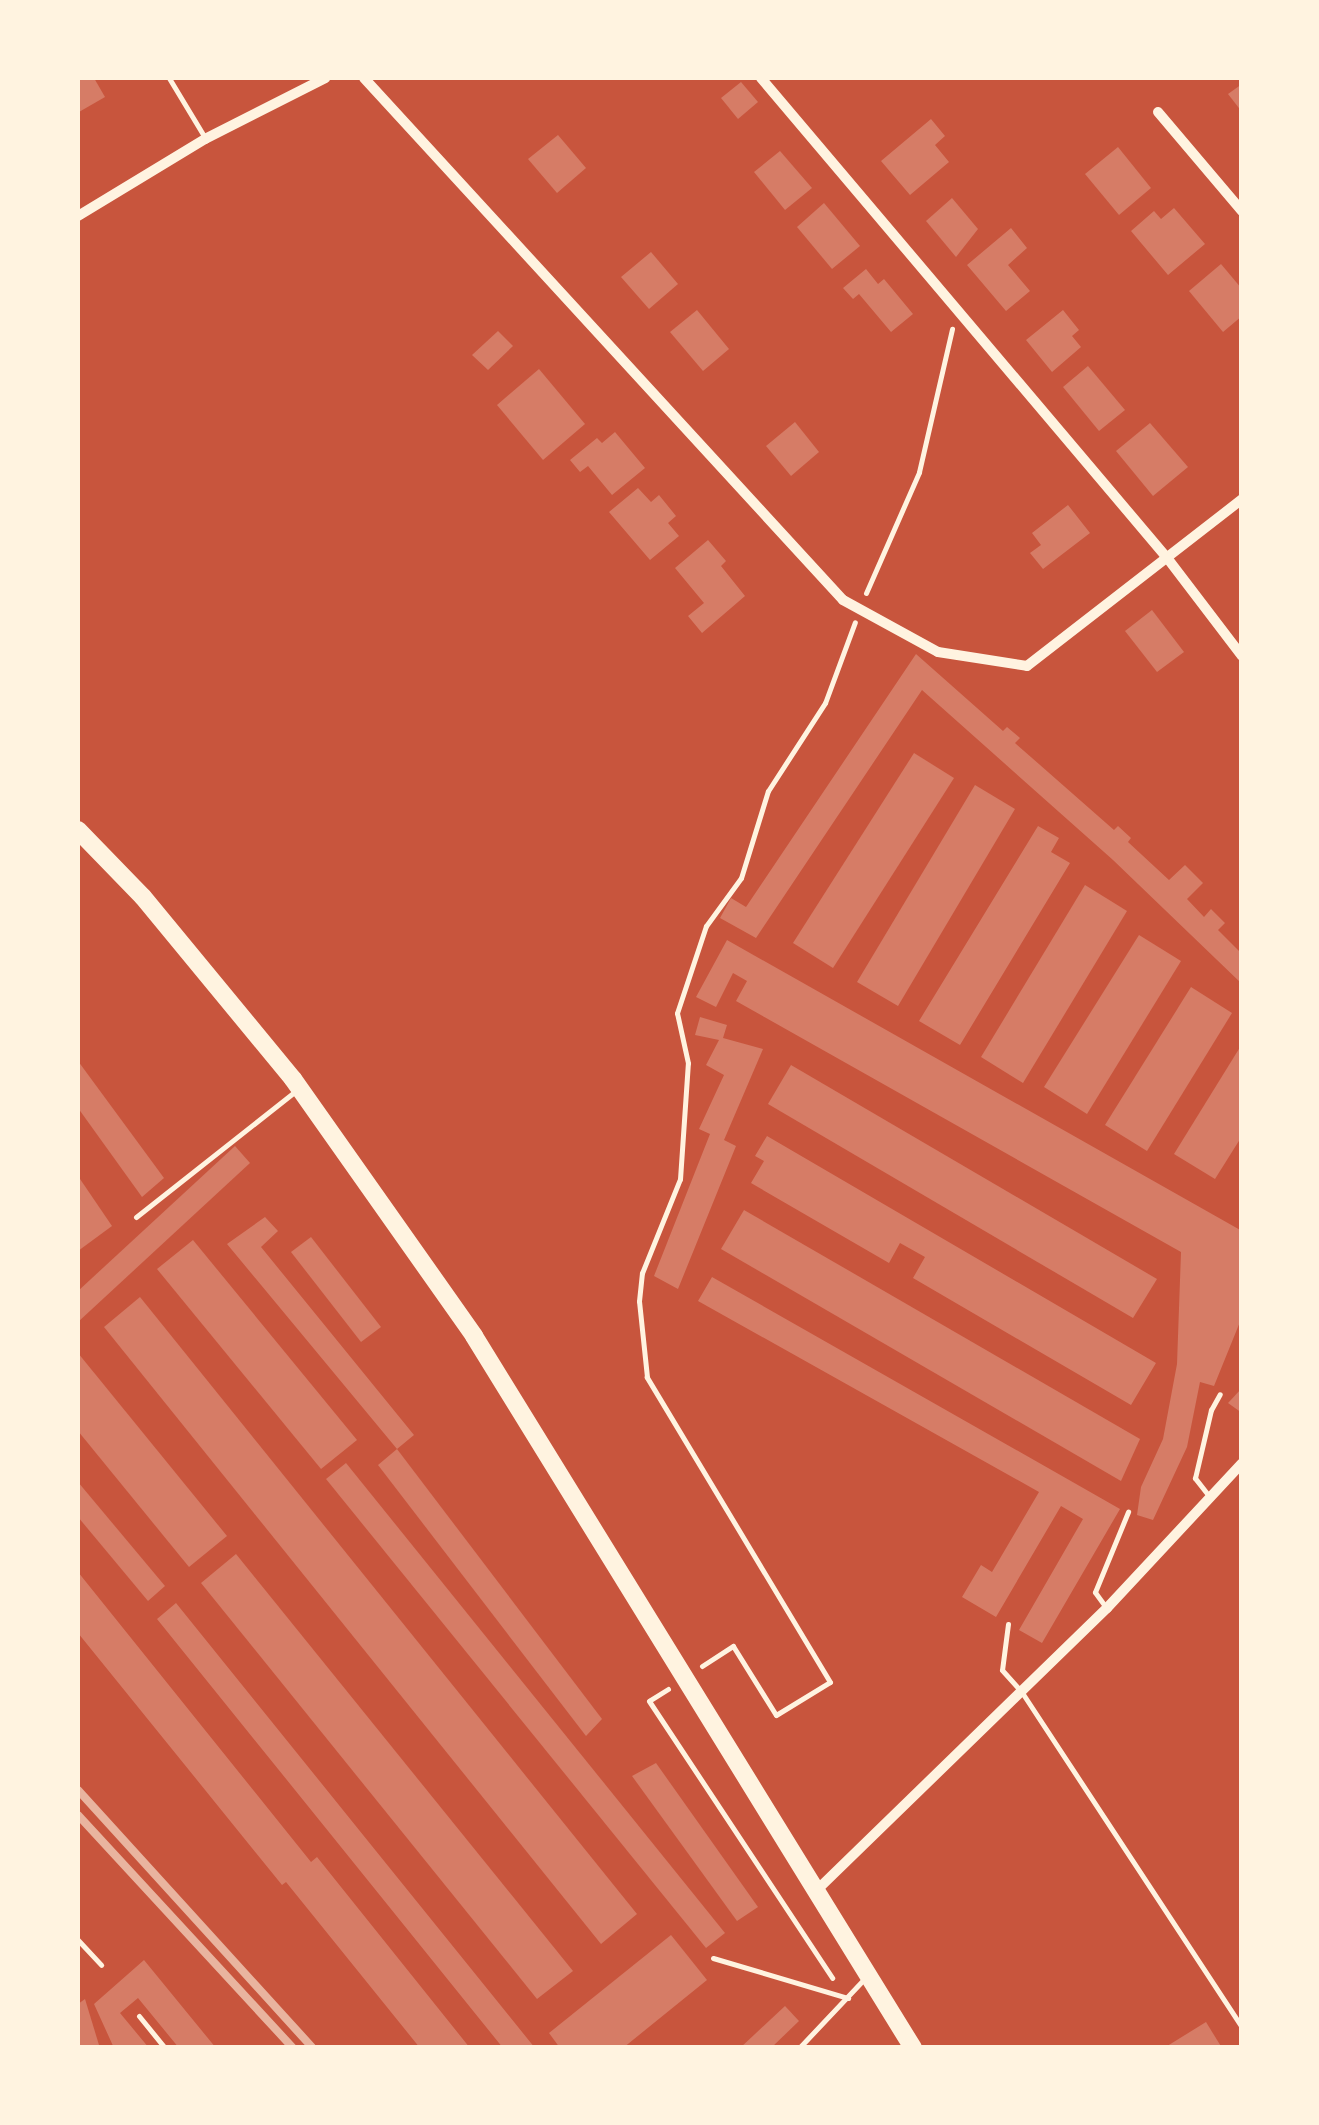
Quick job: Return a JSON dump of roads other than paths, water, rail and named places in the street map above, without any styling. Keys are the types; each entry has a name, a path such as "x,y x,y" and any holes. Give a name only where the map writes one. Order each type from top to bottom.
{"highway":[{"path":"78,830 144,897 299,1088 474,1336 913,2048"}],"street":[{"path":"78,216 205,139 325,78"},
{"path":"364,78 843,600 938,652 1027,666 1242,499"},
{"path":"760,78 1168,559 1242,656"},
{"path":"1158,112 1242,212"},
{"path":"817,1890 1107,1608 1242,1463"}],"lane":[{"path":"169,78 205,139"},
{"path":"136,1217 299,1088"},
{"path":"1210,1497 1195,1478 1211,1410 1220,1394"},
{"path":"1107,1608 1095,1592 1128,1512"},
{"path":"1008,1624 1002,1670 1021,1692 1242,2026"},
{"path":"78,1940 101,1965"},
{"path":"713,1958 848,1998"},
{"path":"799,2048 868,1975"},
{"path":"139,2016 165,2048"}],"railway":[{"path":"78,1790 313,2048"},
{"path":"78,1815 293,2048"}]}
